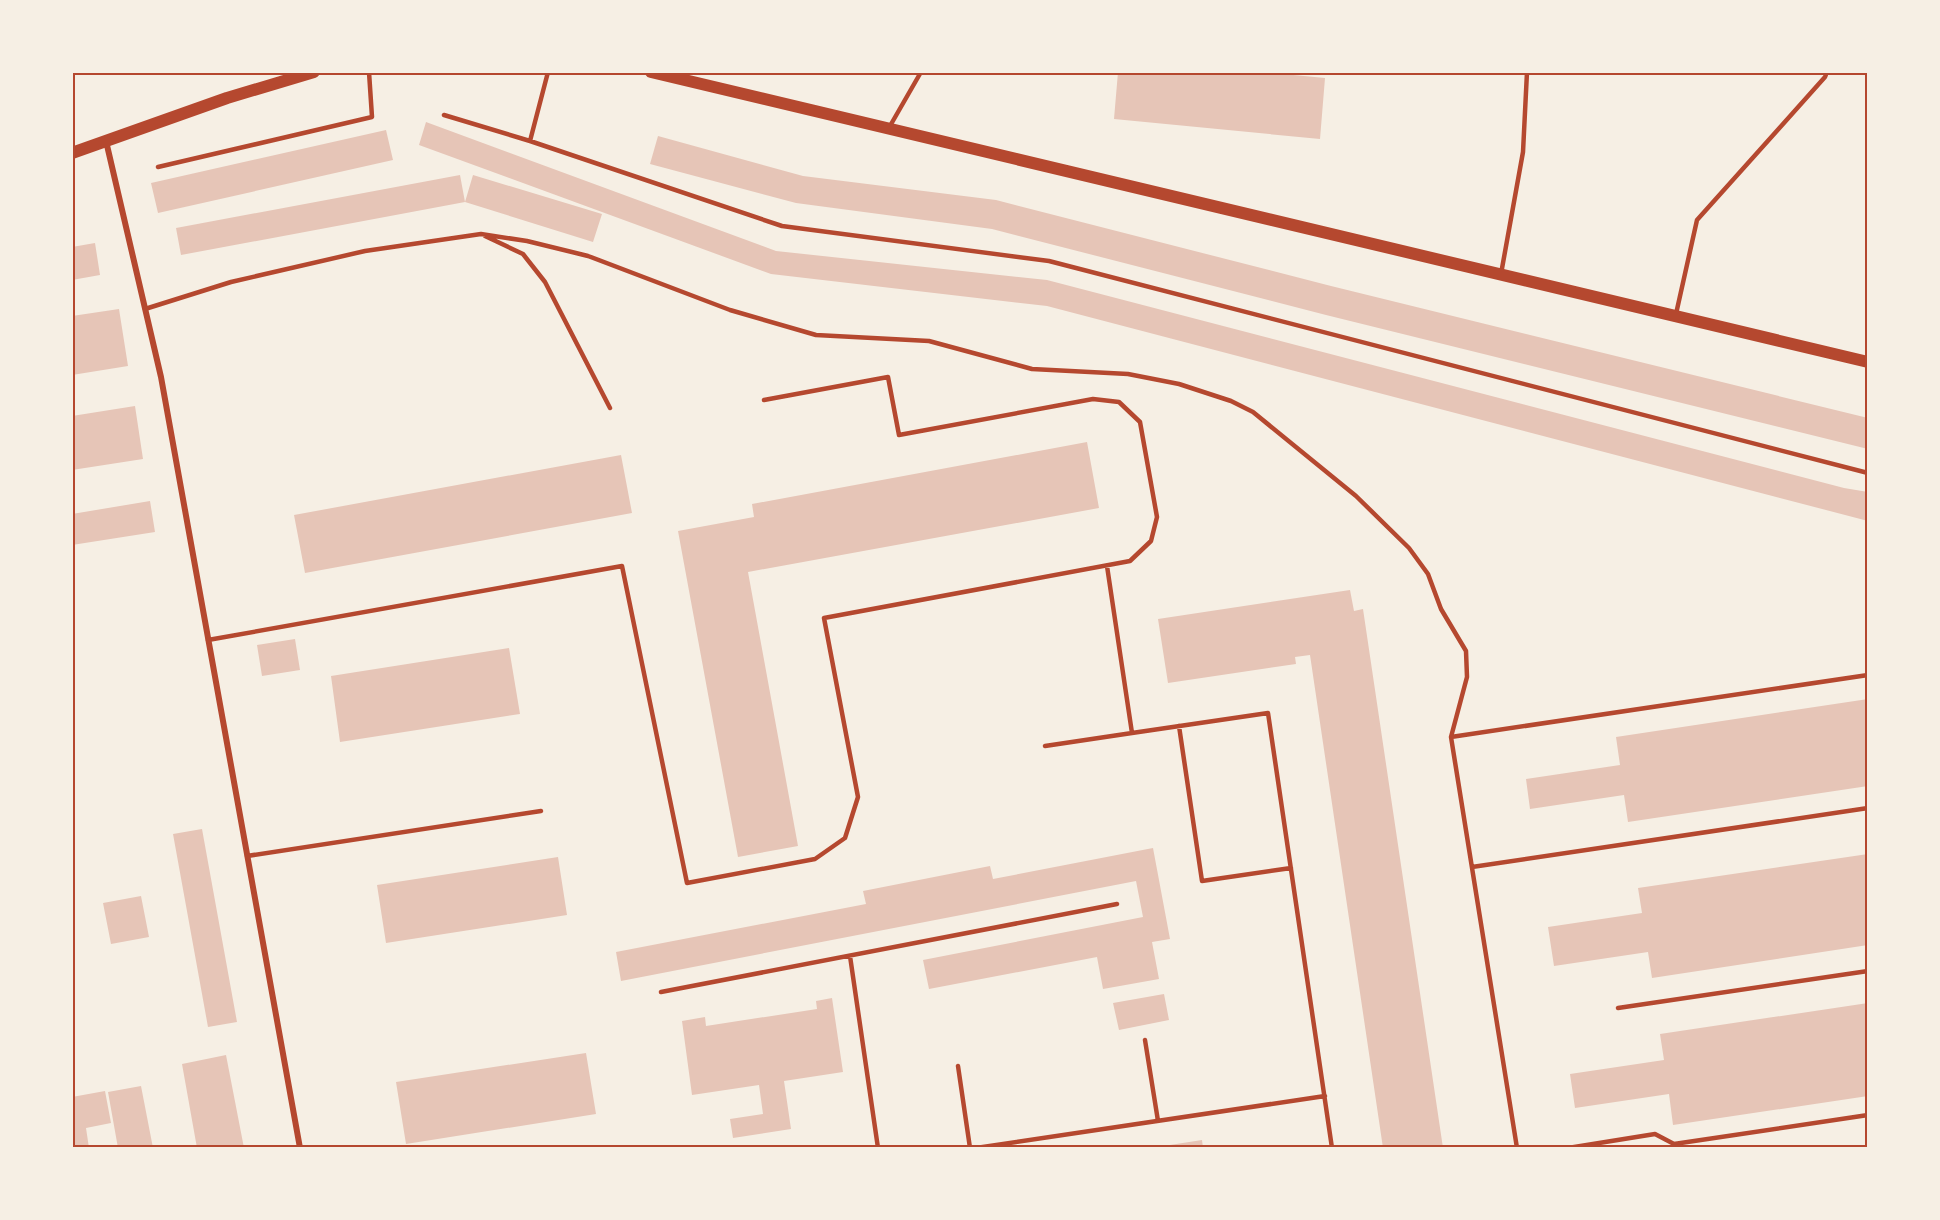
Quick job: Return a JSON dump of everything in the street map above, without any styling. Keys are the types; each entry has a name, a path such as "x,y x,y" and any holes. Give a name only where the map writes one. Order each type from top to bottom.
{"main road":[{"path":"72,153 227,98 314,72"},
{"path":"651,72 1868,362"}],"street":[{"path":"106,140 161,377 300,1148"}],"lane":[{"path":"158,167 372,117 369,72"},
{"path":"530,141 548,72"},
{"path":"889,129 921,72"},
{"path":"1500,274 1523,152 1527,72"},
{"path":"1675,316 1697,220 1827,72"},
{"path":"444,115 530,141 782,226 1049,261 1868,473"},
{"path":"481,234 523,254 545,282 610,408"},
{"path":"145,309 231,282 365,251 481,234 527,241 588,256 730,310 816,335 929,341 1032,369 1074,373 1128,374 1179,384 1231,400 1253,412 1356,496 1409,548 1428,574 1441,609 1466,651 1467,677 1451,737 1517,1148"},
{"path":"208,640 622,566 687,883 815,859 845,838 858,797 824,618 1130,561 1151,542 1157,517 1140,422 1119,402 1093,399 899,435 888,376 764,400"},
{"path":"1107,566 1132,733"},
{"path":"1451,737 1868,675"},
{"path":"1045,746 1268,713 1332,1148"},
{"path":"1179,726 1203,881 1291,868"},
{"path":"1472,867 1868,808"},
{"path":"247,856 541,812"},
{"path":"661,992 1117,904"},
{"path":"850,956 878,1148"},
{"path":"1618,1008 1868,971"},
{"path":"1145,1040 1158,1121"},
{"path":"958,1066 970,1148"},
{"path":"976,1148 1325,1096"},
{"path":"1568,1148 1654,1134 1674,1144 1868,1115"}],"building":[{"path":"1118,72 1263,72 1325,78 1320,139 1114,119"},
{"path":"426,122 776,251 1047,280 1844,488 1868,492 1868,521 1047,306 771,274 419,145"},
{"path":"386,130 393,160 158,213 151,183"},
{"path":"658,136 803,176 996,200 1331,286 1868,418 1868,449 1326,315 992,229 796,203 650,164"},
{"path":"460,175 465,202 181,255 176,228"},
{"path":"473,175 602,214 593,242 465,202"},
{"path":"95,243 100,275 72,280 72,247"},
{"path":"119,309 128,366 72,375 72,316"},
{"path":"135,406 143,459 72,470 72,416"},
{"path":"1087,442 1099,508 748,572 798,846 738,857 678,531 754,517 752,504"},
{"path":"621,455 632,513 305,573 294,515"},
{"path":"150,501 155,532 72,545 72,514"},
{"path":"1350,590 1354,611 1363,609 1443,1148 1383,1148 1310,655 1295,657 1296,664 1168,683 1158,619"},
{"path":"295,639 300,670 262,676 257,645"},
{"path":"509,648 520,714 340,742 331,676"},
{"path":"1868,699 1868,786 1628,822 1624,795 1530,809 1526,779 1620,765 1616,737"},
{"path":"202,829 237,1022 208,1027 173,834"},
{"path":"1153,848 1170,939 1152,942 1159,979 1103,989 1097,957 929,989 923,960 1143,917 1136,881 621,981 616,952 866,904 863,891 990,866 993,879"},
{"path":"1868,854 1868,945 1652,978 1648,952 1554,966 1548,927 1642,913 1638,888"},
{"path":"558,857 567,915 386,943 377,885"},
{"path":"141,896 149,937 111,944 103,903"},
{"path":"1164,994 1169,1020 1119,1030 1113,1003"},
{"path":"832,998 843,1072 784,1081 791,1129 733,1138 730,1119 763,1114 759,1085 692,1095 682,1021 705,1017 706,1026 817,1009 816,1001"},
{"path":"1868,1003 1868,1096 1673,1125 1669,1094 1575,1108 1570,1074 1664,1060 1660,1034"},
{"path":"586,1053 596,1114 406,1144 396,1082"},
{"path":"226,1055 244,1148 197,1148 182,1064"},
{"path":"141,1086 153,1148 118,1148 108,1092"},
{"path":"105,1091 111,1123 86,1128 89,1148 72,1148 72,1097"},
{"path":"1202,1140 1203,1148 1157,1148 1157,1147"}]}
